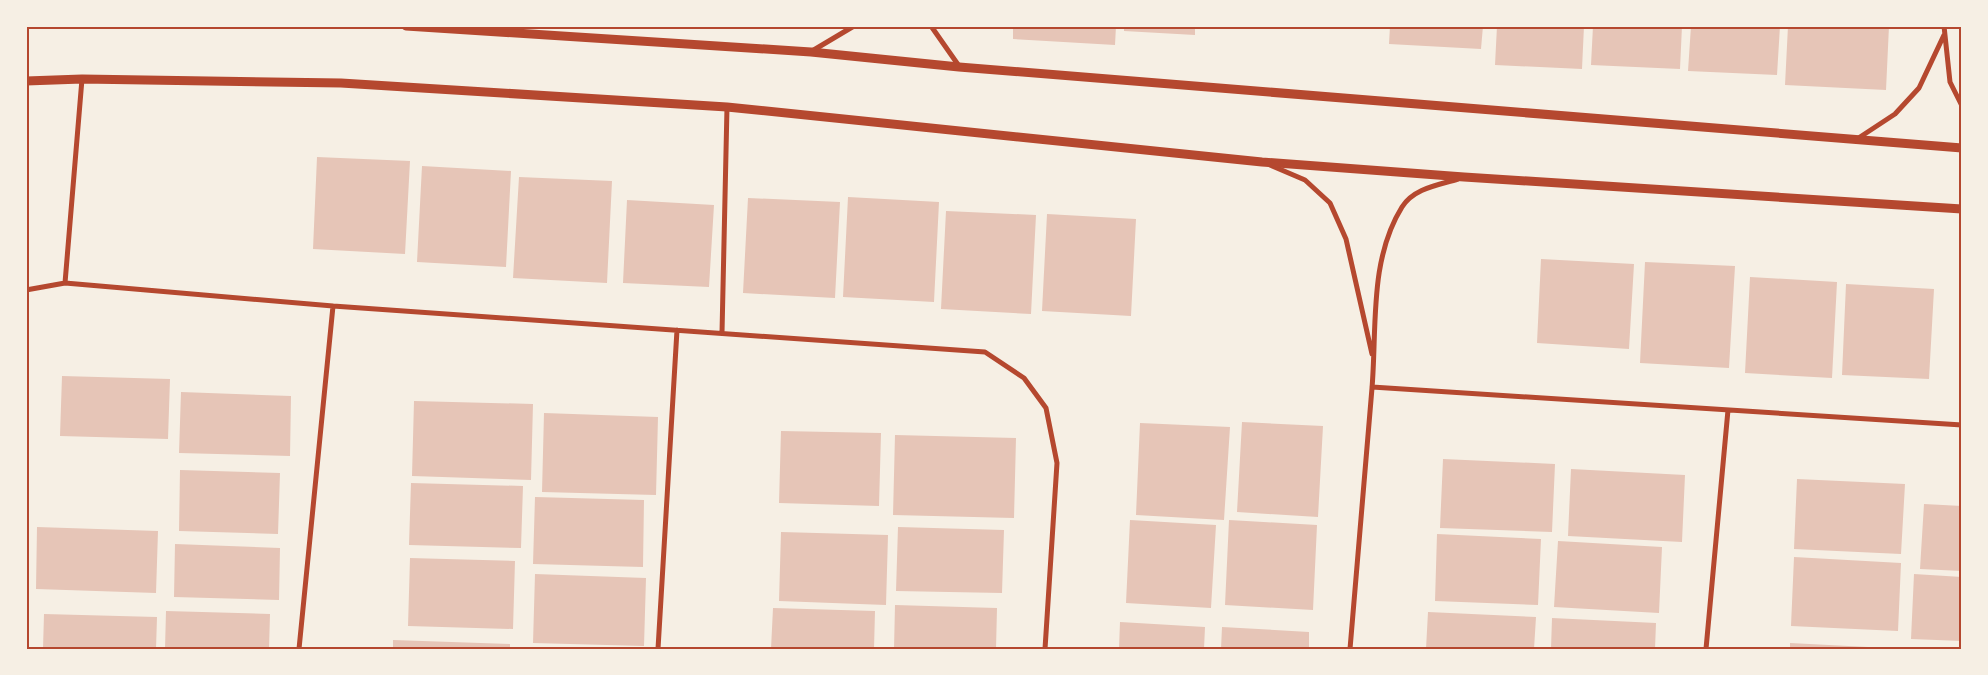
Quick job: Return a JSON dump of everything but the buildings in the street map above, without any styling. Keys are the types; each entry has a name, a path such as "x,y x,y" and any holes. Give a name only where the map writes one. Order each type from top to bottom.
{"street":[{"path":"406,26 811,52 959,67 1962,148"},
{"path":"811,52 854,26"},
{"path":"931,26 959,67"},
{"path":"1944,26 1950,82 1962,106"},
{"path":"1856,140 1895,114 1919,88 1944,36"},
{"path":"26,82 82,79 341,83 728,108 1262,162 1962,209"},
{"path":"66,283 82,79"},
{"path":"722,333 728,108"},
{"path":"1262,162 1305,180 1330,204 1346,240 1374,362"},
{"path":"1350,649 1374,362 1379,271 1388,237 1403,206 1416,193 1464,177"},
{"path":"26,290 66,283 333,306 986,352 1024,378 1046,408 1057,463 1045,649"},
{"path":"299,649 333,306"},
{"path":"658,649 677,330"},
{"path":"1372,386 1962,425"},
{"path":"1706,649 1728,410"}]}
